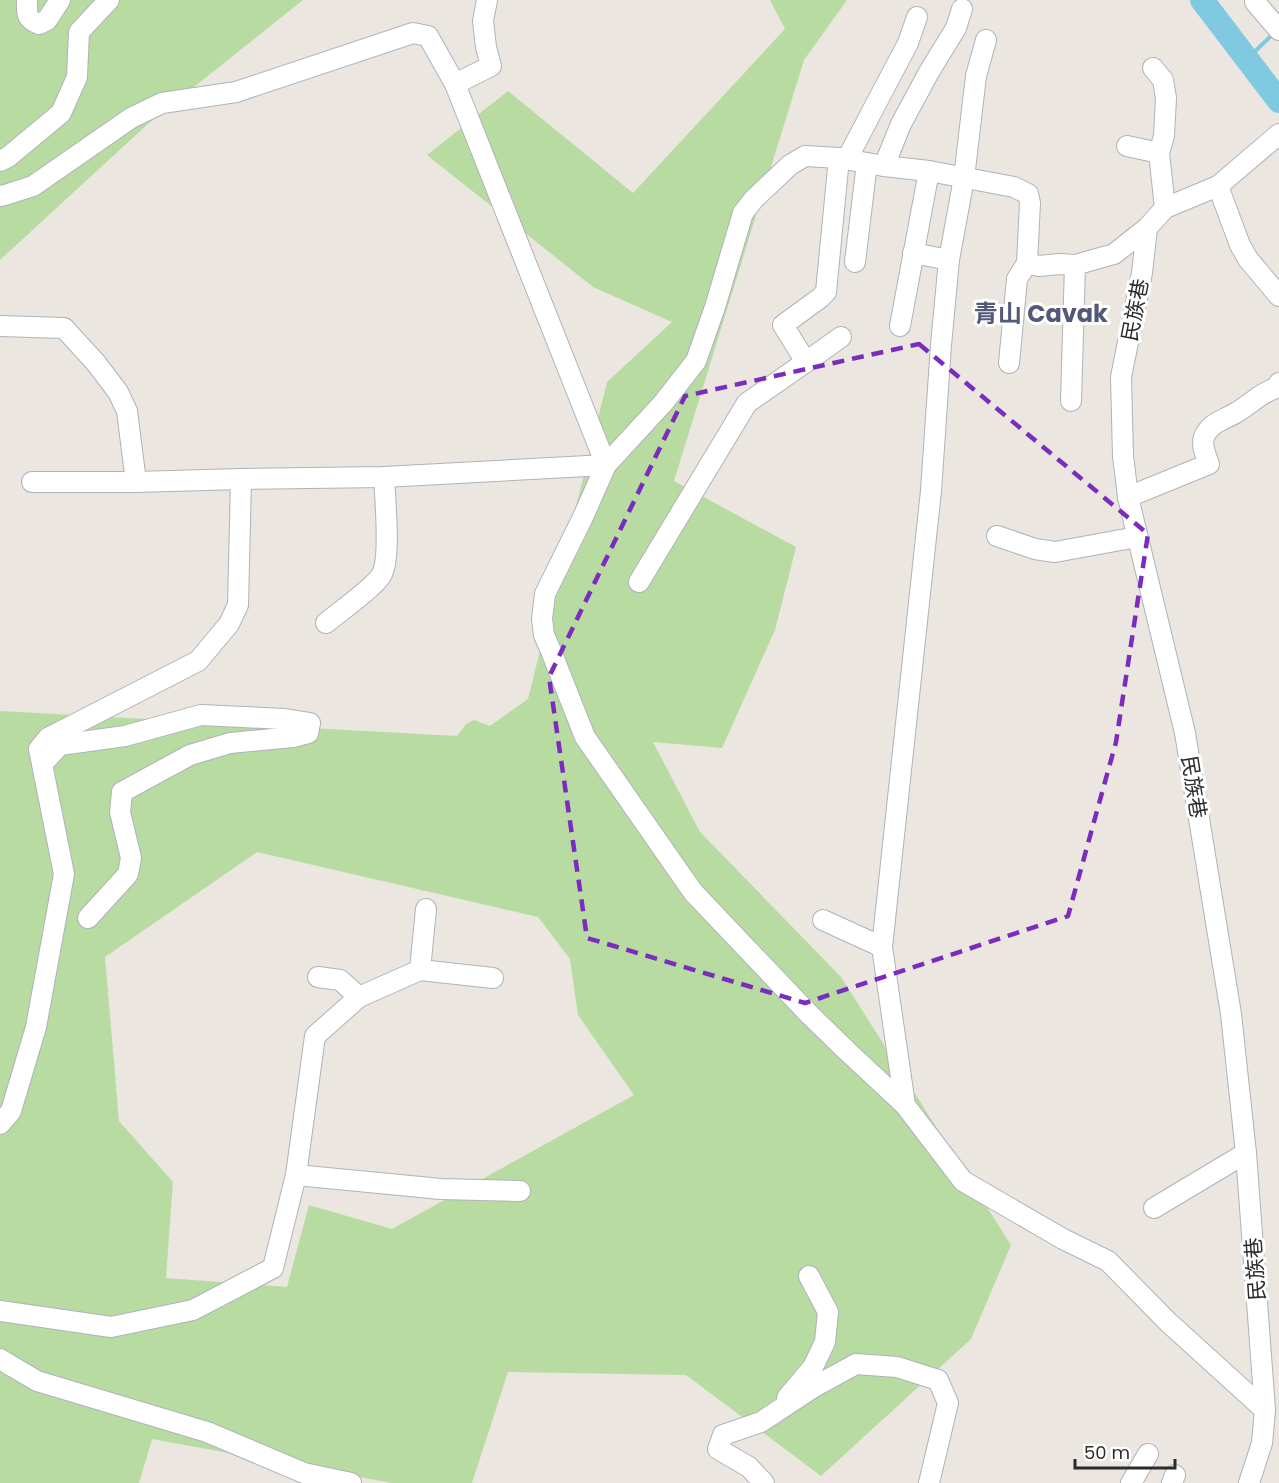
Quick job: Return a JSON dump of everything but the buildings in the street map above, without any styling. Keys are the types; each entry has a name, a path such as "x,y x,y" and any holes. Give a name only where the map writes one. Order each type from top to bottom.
{"street":[{"path":"27,0 27,15 39,24 47,20 60,0"},
{"path":"0,160 8,157 61,113 77,77 79,32 109,0"},
{"path":"455,84 491,66 483,21 488,0"},
{"path":"1255,1 1279,30"},
{"path":"855,262 859,162 902,124 929,72 956,28 962,9"},
{"path":"806,362 783,325 826,292 859,162 909,43 917,17"},
{"path":"0,196 33,186 131,118 162,103 236,92 413,33 428,36 455,84 606,465"},
{"path":"905,1106 882,947 931,491 949,260 963,178 976,76 986,40"},
{"path":"1154,68 1163,80 1166,98 1164,136 1159,153 1165,208"},
{"path":"1026,262 1039,266 1076,265 1114,254 1148,228 1165,208 1218,186 1279,134"},
{"path":"1127,146 1159,153"},
{"path":"1009,363 1017,279 1026,262 1030,203 1028,194 1014,188 929,171 805,156 790,165 754,199 743,213 696,361 664,402 606,465 545,594 542,619 544,635 585,737 693,892 815,1020 905,1106 963,1181 1063,1239 1108,1261 1168,1322 1265,1410"},
{"path":"900,326 929,171"},
{"path":"1218,186 1248,260 1279,296"},
{"name":"民族巷","path":"1148,228 1142,273 1121,377 1123,456 1128,497 1185,733 1231,1014 1246,1154 1265,1410 1262,1443 1249,1483"},
{"path":"914,253 949,260"},
{"path":"1071,401 1076,265"},
{"path":"0,326 64,328 96,363 118,392 127,411 136,482"},
{"path":"639,582 747,403 841,337"},
{"path":"1128,497 1209,465 1203,446 1204,438 1209,430 1218,421 1238,412 1266,391 1276,388 1279,383"},
{"path":"32,482 384,477 606,465"},
{"path":"326,622 372,586 382,575 387,558 384,477"},
{"path":"0,1124 12,1111 36,1027 64,874 39,749 48,738 198,661 229,624 238,605 241,478"},
{"path":"998,536 1035,549 1055,552 1137,537"},
{"path":"43,764 60,745 125,736 201,715 285,719 310,723 308,733 293,737 230,743 190,754 122,792 120,812 131,858 128,874 88,918"},
{"path":"420,970 426,909"},
{"path":"823,920 882,947"},
{"path":"0,1311 111,1327 193,1310 273,1268 296,1175 315,1036 359,997 420,970 493,978"},
{"path":"318,977 340,981 359,997"},
{"path":"1154,1208 1246,1154"},
{"path":"296,1175 441,1189 520,1191"},
{"path":"761,1422 793,1393 813,1367 825,1342 828,1312 809,1276"},
{"path":"0,1359 37,1381 207,1432 304,1473 351,1483"},
{"path":"764,1483 749,1467 718,1449 723,1435 761,1422 814,1387 856,1364 897,1367 938,1380 948,1403 929,1483"},
{"path":"1131,1483 1148,1454"}],"highlighted area":[{"path":"919,344 1148,534 1116,742 1068,916 805,1003 587,938 549,677 685,396"}],"green space":[{"path":"0,0 303,0 150,122 0,260"},
{"path":"770,0 847,0 804,60 674,481 796,547 775,630 722,748 653,742 700,832 841,977 1011,1245 971,1339 821,1476 686,1375 508,1372 472,1483 392,1483 152,1439 139,1483 0,1483 0,711 457,736 466,724 474,720 490,726 528,699 607,382 672,322 593,287 427,155 508,91 633,193 785,29","holes":["257,852 538,917 570,959 578,1015 634,1095 392,1229 309,1205 287,1287 166,1278 173,1182 119,1121 105,957"]}],"waterway":[{"path":"1202,0 1279,101"},
{"path":"1247,59 1274,33"}],"district":[{"name":"青山 Cavak","path":"1041,313"}]}
